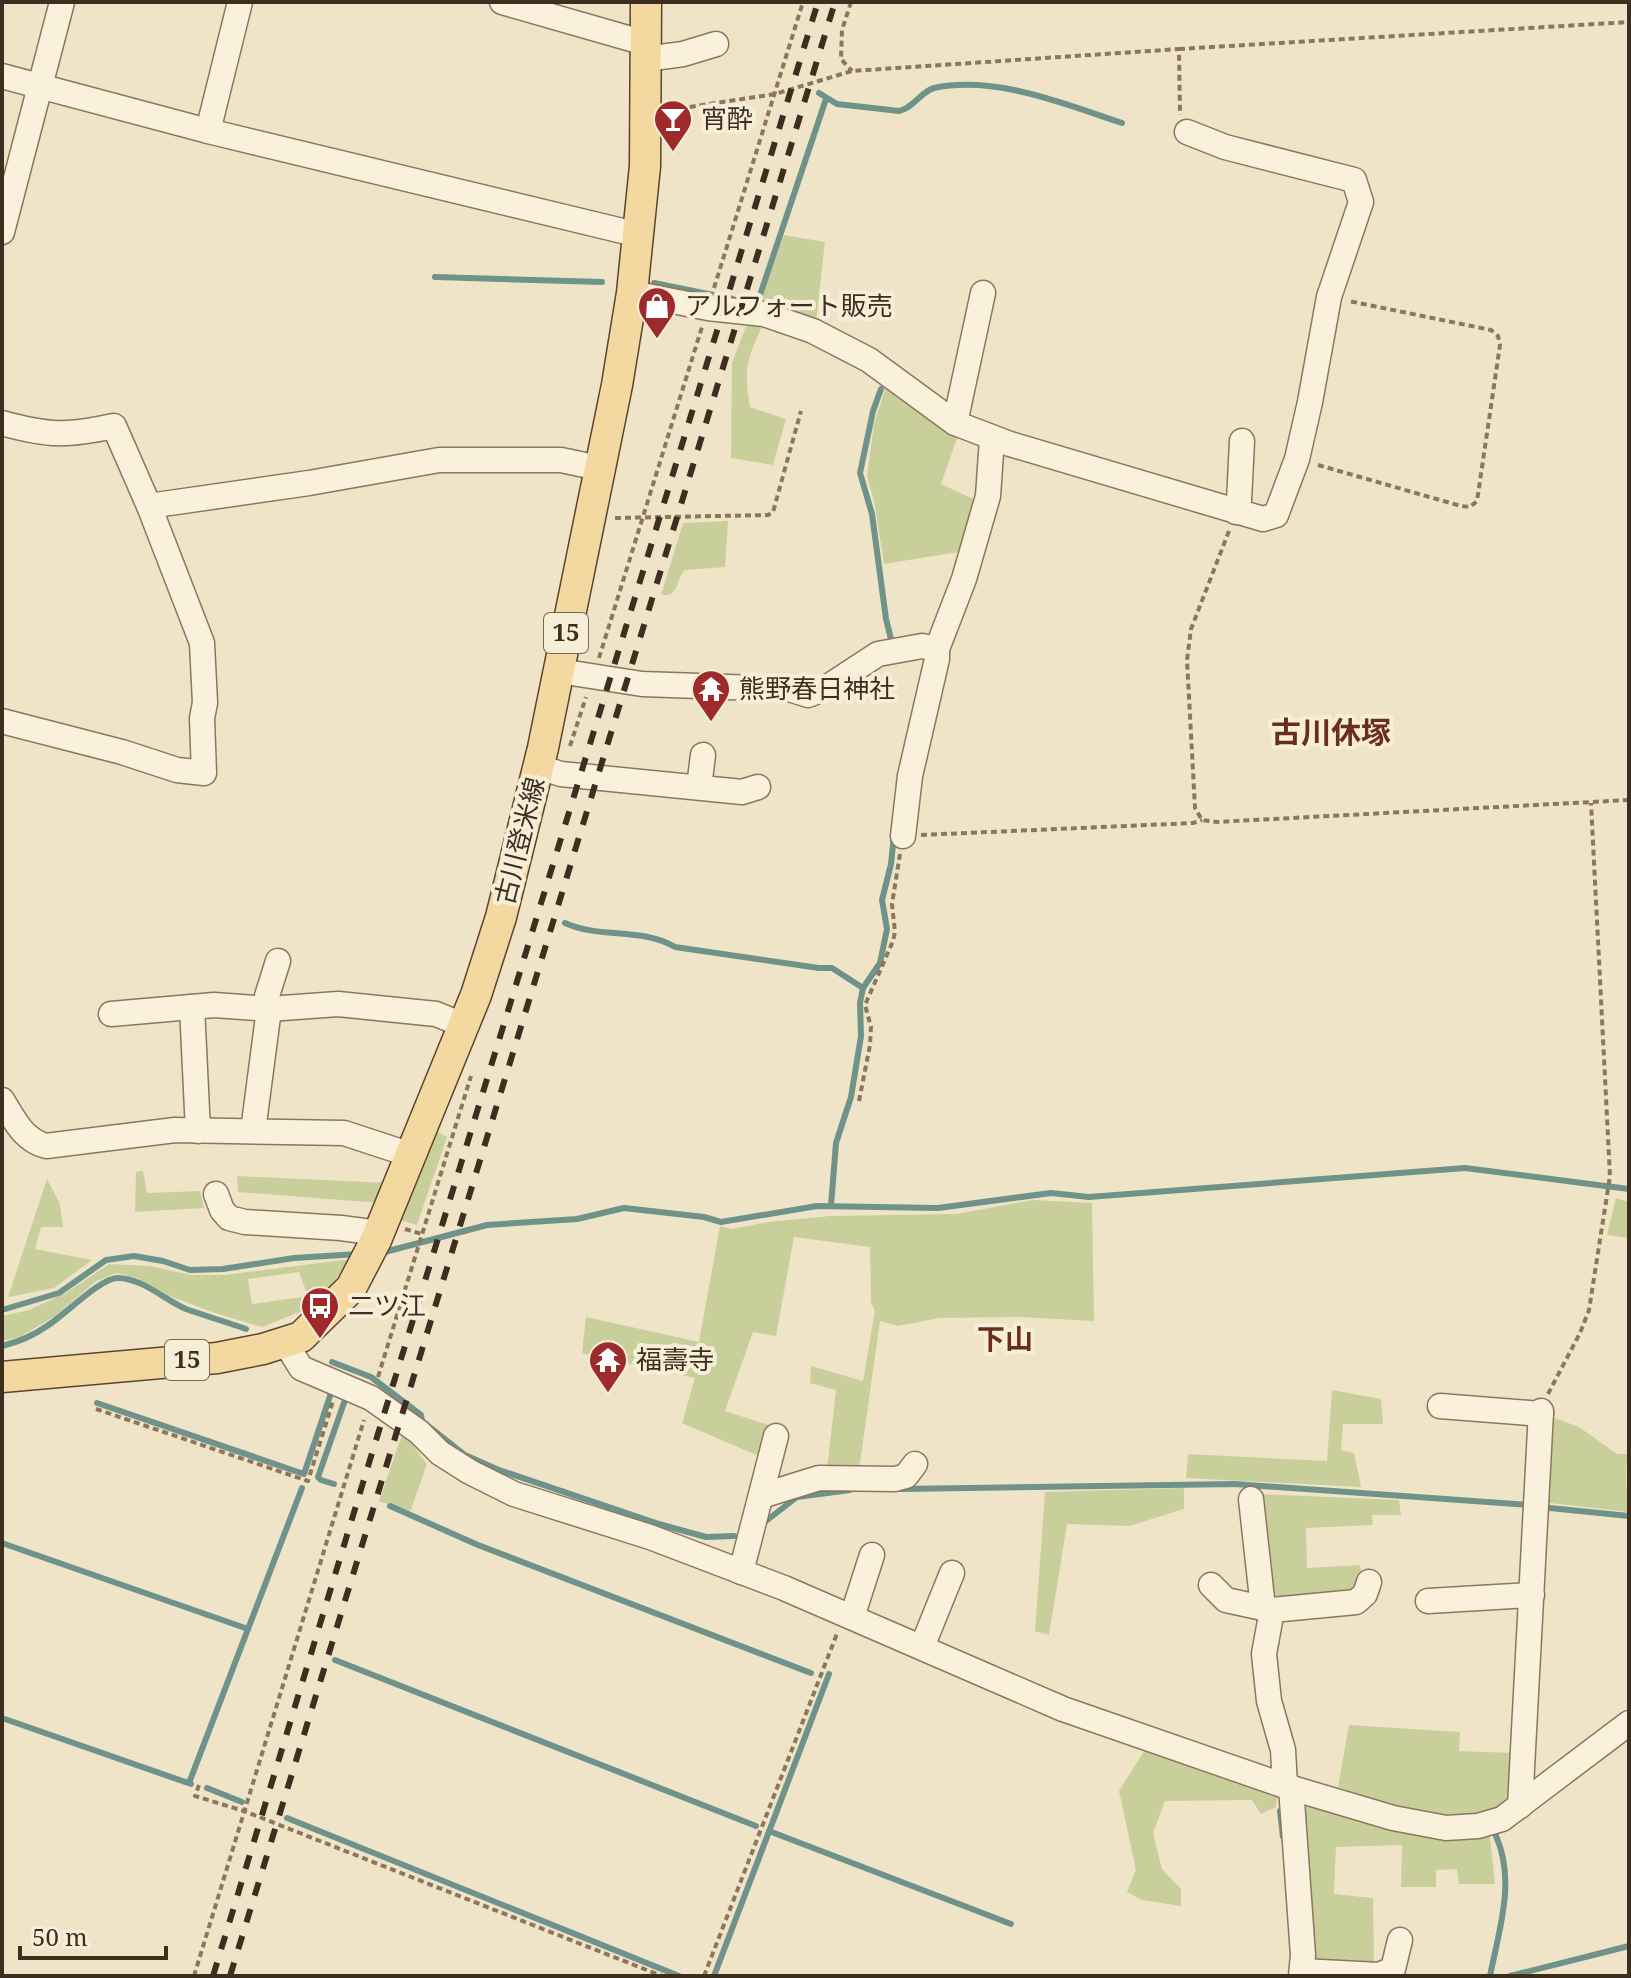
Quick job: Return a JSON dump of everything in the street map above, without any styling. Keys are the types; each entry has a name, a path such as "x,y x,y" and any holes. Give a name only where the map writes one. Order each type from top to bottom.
{"main road":[{"name":"古川登米線","path":"2,1377 217,1358 301,1337 351,1288 377,1236 463,1025 501,917 539,767 617,385 632,293 645,166 646,2"}],"street":[{"path":"2,232 62,2"},
{"path":"208,131 240,2"},
{"path":"502,2 646,51 683,54 716,44"},
{"path":"2,76 208,131 639,235"},
{"path":"632,293 708,308 764,314 813,331 869,360 955,423 992,439 1237,508 1263,519 1276,515 1297,459 1329,297 1361,202 1354,180 1225,147 1187,132"},
{"path":"955,423 983,293"},
{"path":"2,423 39,434 76,434 114,426 202,643 204,773 177,770 122,752 2,721"},
{"path":"903,836 910,776 937,649 964,579 988,496 992,439"},
{"path":"1237,508 1242,441"},
{"path":"149,506 439,460 561,460 599,468"},
{"path":"559,671 642,684 789,689 808,695 826,688 853,668 894,651 922,646 937,649"},
{"path":"699,787 703,755"},
{"path":"539,767 561,774 742,792 758,787"},
{"path":"253,1131 269,1009 267,996 278,961"},
{"path":"111,1014 214,1005 269,1009 338,1004 436,1014 463,1025"},
{"path":"192,1007 198,1131"},
{"path":"2,1100 21,1130 36,1143 46,1146 175,1130 344,1133 411,1155"},
{"path":"216,1194 229,1218 245,1222 341,1228 377,1236"},
{"path":"285,1342 301,1368 371,1398 419,1432 440,1453 514,1494 650,1537 741,1572 1063,1709 1288,1786 1393,1818 1446,1828 1478,1826 1502,1819 1629,1723"},
{"path":"1440,1406 1541,1412 1520,1806"},
{"path":"741,1572 776,1436"},
{"path":"761,1496 819,1478 895,1479 906,1476 915,1464"},
{"path":"1251,1499 1267,1609 1264,1654 1269,1701 1283,1750 1288,1786 1302,1973 1379,1975 1393,1969 1400,1940"},
{"path":"848,1615 872,1555"},
{"path":"922,1647 952,1573"},
{"path":"1211,1585 1226,1600 1267,1609 1356,1602 1365,1594 1369,1582"},
{"path":"1428,1601 1532,1595"}],"path":[{"path":"715,282 803,2"},
{"path":"851,2 842,30 841,59 852,71"},
{"path":"647,114 775,94 852,71 1629,22"},
{"path":"1179,49 1181,118 1187,132"},
{"path":"1297,459 1461,506 1470,507 1477,501 1500,345 1498,336 1491,330 1329,297"},
{"path":"644,518 768,515 773,512 801,411"},
{"path":"1202,820 1195,808 1187,660 1191,629 1237,508"},
{"path":"859,1101 870,1045 871,1027 865,1005 893,941 892,904 903,836 1629,800"},
{"path":"1541,1412 1552,1382 1580,1333 1589,1310 1610,1176 1591,802"},
{"path":"380,1368 422,1234"},
{"path":"96,1409 308,1481 338,1384"},
{"path":"194,1976 371,1398"},
{"path":"704,1976 848,1615"},
{"path":"199,1785 195,1796 244,1811 662,1976"}],"green space":[{"path":"784,235 825,242 816,322 760,303"},
{"path":"748,321 762,327 748,366 750,407 786,419 773,465 731,458 732,363"},
{"path":"888,381 959,433 941,484 978,501 965,551 884,564 867,476 874,424"},
{"path":"728,521 725,567 685,570 674,591 661,595 683,523"},
{"path":"431,1128 447,1137 417,1225 393,1218"},
{"path":"143,1171 147,1193 200,1191 204,1208 135,1212 136,1172"},
{"path":"237,1176 388,1183 380,1203 238,1192"},
{"path":"47,1179 60,1204 63,1227 41,1227 35,1249 92,1260 54,1288 8,1297"},
{"path":"1616,1198 1629,1202 1629,1238 1607,1235"},
{"path":"1033,1200 1092,1203 1094,1321 1019,1317 939,1318 898,1326 880,1321 859,1470 827,1469 836,1390 810,1383 811,1366 863,1381 875,1311 871,1302 870,1247 794,1237 776,1336 753,1332 725,1411 769,1425 761,1457 682,1423 695,1378 582,1353 586,1317 699,1342 720,1226 732,1229 830,1216 956,1214"},
{"path":"351,1259 328,1290 311,1304 299,1272 248,1279 252,1304 302,1297 305,1310 262,1327 212,1312 170,1296 137,1278 117,1273 96,1281 55,1316 20,1337 2,1341 2,1316 29,1310 66,1293 109,1264 150,1266 191,1275 224,1275"},
{"path":"1332,1390 1381,1399 1383,1424 1343,1424 1341,1450 1354,1453 1361,1487 1186,1478 1188,1454 1327,1461"},
{"path":"1546,1415 1579,1427 1617,1454 1627,1454 1629,1512 1541,1502"},
{"path":"403,1432 427,1464 410,1512 379,1501"},
{"path":"1184,1488 1184,1509 1129,1526 1067,1524 1049,1635 1035,1631 1045,1492"},
{"path":"1256,1494 1399,1500 1401,1515 1372,1515 1373,1525 1306,1528 1307,1568 1360,1565 1363,1581 1353,1595 1271,1600"},
{"path":"1349,1725 1460,1732 1459,1751 1513,1753 1512,1796 1492,1812 1458,1818 1415,1812 1338,1787"},
{"path":"1146,1748 1277,1795 1276,1807 1261,1814 1252,1800 1165,1801 1153,1833 1162,1869 1181,1889 1181,1906 1142,1900 1127,1892 1136,1870 1119,1791"},
{"path":"1299,1802 1474,1837 1490,1837 1495,1884 1459,1884 1457,1869 1436,1870 1436,1887 1401,1887 1402,1845 1336,1847 1334,1894 1373,1898 1374,1967 1313,1961"}],"waterway":[{"path":"819,93 837,104 899,111 934,88 981,85 1054,100 1122,123"},
{"path":"757,304 826,99"},
{"path":"435,277 602,282"},
{"path":"654,283 733,299"},
{"path":"881,389 873,411 860,473 872,514 886,619 893,647"},
{"path":"831,1206 836,1143 851,1097 861,1036 863,988 880,963 887,929 882,900 894,835"},
{"path":"565,923 592,931 649,937 675,947 832,968 863,988"},
{"path":"381,1253 487,1225 577,1219 624,1208 704,1217 721,1222 817,1206 938,1208 1051,1193 1089,1197 1465,1168 1629,1189"},
{"path":"2,1310 59,1293 106,1260 134,1256 190,1270 358,1254"},
{"path":"2,1346 36,1333 92,1290 118,1278 145,1285 186,1309 246,1329"},
{"path":"332,1362 371,1377 421,1415 422,1421 465,1455 499,1470 659,1524 706,1537 734,1536"},
{"path":"97,1403 304,1474 331,1393"},
{"path":"334,1484 318,1477 345,1400"},
{"path":"901,1489 1235,1484 1529,1505"},
{"path":"189,1783 302,1488"},
{"path":"766,1521 797,1497 850,1490"},
{"path":"390,1506 478,1545 811,1673"},
{"path":"1540,1507 1629,1516"},
{"path":"2,1543 248,1629"},
{"path":"335,1660 756,1826"},
{"path":"714,1976 829,1674"},
{"path":"2,1718 191,1784"},
{"path":"207,1788 242,1802"},
{"path":"1280,1811 1283,1837"},
{"path":"287,1818 679,1976"},
{"path":"769,1831 1011,1924"},
{"path":"1490,1976 1505,1888 1505,1870 1496,1836"},
{"path":"1510,1976 1629,1946"}],"railway":[{"path":"213,1976 818,2"},
{"path":"230,1976 835,2"}],"place":[{"name":"宵酔","path":"673,153"},
{"name":"アルフォート販売","path":"657,340"},
{"name":"熊野春日神社","path":"711,723"},
{"name":"二ツ江","path":"320,1340"},
{"name":"福壽寺","path":"608,1394"}],"district":[{"name":"古川休塚","path":"1331,733"},
{"name":"下山","path":"1005,1339"}]}
